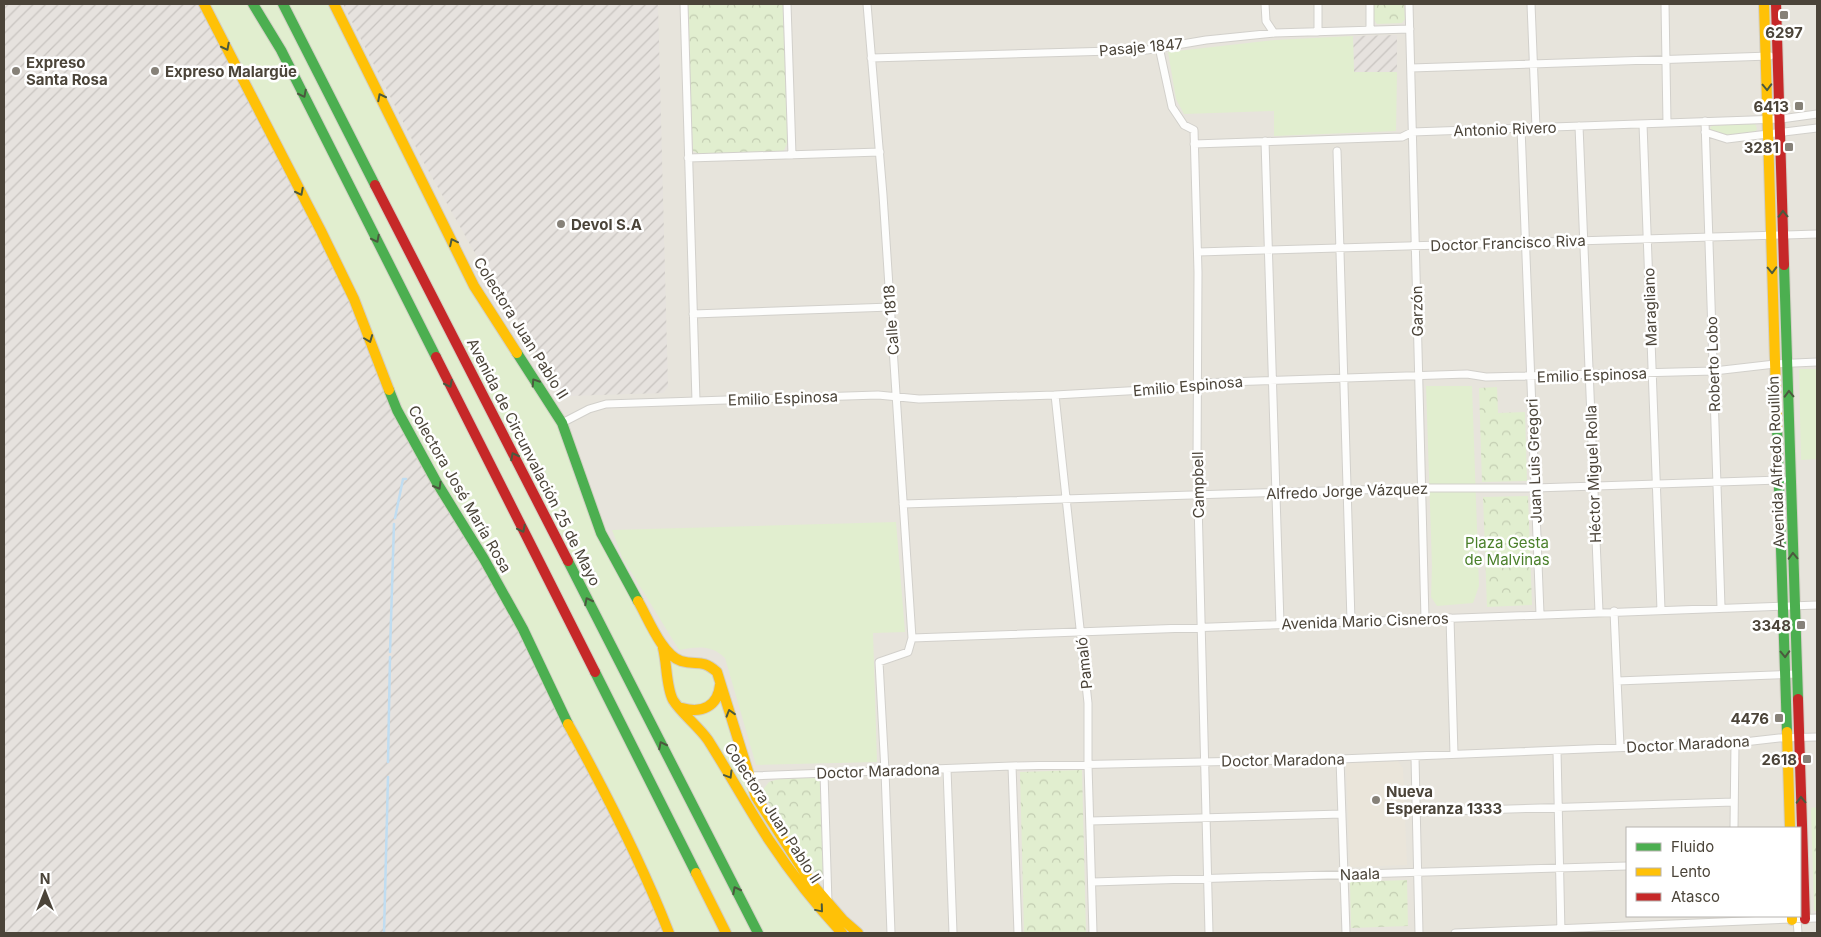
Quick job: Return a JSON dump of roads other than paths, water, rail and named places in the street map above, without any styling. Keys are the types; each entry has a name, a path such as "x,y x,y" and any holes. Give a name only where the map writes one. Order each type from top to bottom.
{"main road":[{"name":"Colectora José María Rosa","path":"204,4 354,299 397,410 437,483 484,559 523,629 563,715 592,767 652,889 669,933"},
{"path":"253,4 281,50 726,933"},
{"name":"Avenida de Circunvalación 25 de Mayo","path":"284,4 758,933"},
{"name":"Colectora Juan Pablo II","path":"334,4 474,286 562,423 601,533 662,644 669,654 676,659 700,661 710,665 717,672 756,797 812,884 858,933"},
{"name":"Avenida Alfredo Rouillón","path":"1764,4 1790,827"},
{"name":"Avenida Alfredo Rouillón","path":"1776,4 1799,738 1798,827"},
{"name":"Colectora Juan Pablo II","path":"662,644 670,692 674,701 707,739 793,877 842,933"},
{"path":"670,683 676,669 690,661"},
{"path":"680,707 700,712 709,708 716,701 720,692 720,682"}],"street":[{"path":"684,4 696,401"},
{"path":"787,4 792,154"},
{"name":"Calle 1818","path":"867,4 880,152 912,638"},
{"path":"1266,4 1266,21 1274,33"},
{"path":"1318,4 1318,32"},
{"path":"1370,4 1370,30"},
{"name":"Garzón","path":"1409,4 1425,618"},
{"path":"1531,4 1536,128"},
{"path":"1665,4 1668,123"},
{"name":"Pasaje 1847","path":"872,58 1146,50 1206,40 1274,33 1410,29"},
{"name":"Campbell","path":"1159,48 1172,108 1184,125 1194,130 1198,252 1198,495 1209,933"},
{"path":"1411,68 1778,56"},
{"name":"Antonio Rivero","path":"1194,144 1402,137 1412,132 1781,119 1817,114"},
{"name":"Roberto Lobo","path":"1705,121 1721,608"},
{"name":"Maragliano","path":"1643,124 1661,610"},
{"name":"Héctor Miguel Rolla","path":"1580,126 1599,612"},
{"name":"Juan Luis Gregori","path":"1521,128 1540,614"},
{"path":"1705,132 1727,139 1817,128"},
{"path":"1265,141 1280,624"},
{"path":"1337,151 1351,621"},
{"path":"688,158 880,152"},
{"name":"Doctor Francisco Riva","path":"1198,252 1817,234"},
{"path":"693,314 891,307"},
{"name":"Emilio Espinosa","path":"562,423 589,409 606,404 878,395 919,399 1056,395 1180,388 1198,383 1467,374 1486,377 1531,377 1714,371 1775,364 1817,362"},
{"name":"Pamaló","path":"1056,395 1088,703 1093,933"},
{"name":"Alfredo Jorge Vázquez","path":"903,504 1421,488 1535,488 1791,480"},
{"name":"Avenida Mario Cisneros","path":"912,638 1817,604"},
{"path":"1614,612 1620,747"},
{"path":"1450,618 1454,754"},
{"path":"891,933 886,771 880,662 908,652 912,638"},
{"path":"1618,681 1797,674"},
{"name":"Doctor Maradona","path":"750,776 1012,766 1088,766 1340,759 1735,743 1817,737"},
{"path":"1734,827 1735,743"},
{"path":"1557,751 1561,931"},
{"path":"1415,756 1419,933"},
{"path":"1340,759 1346,933"},
{"path":"1012,766 1018,933"},
{"path":"947,769 953,933"},
{"path":"824,774 828,902"},
{"path":"1416,812 1734,802"},
{"path":"1090,821 1342,814"},
{"name":"Naala","path":"1092,882 1626,866"},
{"path":"1455,933 1561,931 1736,919 1817,918"},
{"path":"1797,919 1798,933"}],"waterway":[{"path":"395,518 403,479 406,479"},
{"path":"390,652 394,524"},
{"path":"388,762 390,657"},
{"path":"384,933 388,777"}],"place":[{"name":"6297","path":"1784,15"},
{"name":"Expreso Santa Rosa","path":"16,71"},
{"name":"Expreso Malargüe","path":"155,71"},
{"name":"6413","path":"1799,106"},
{"name":"3281","path":"1789,147"},
{"name":"Devol S.A","path":"561,224"},
{"name":"3348","path":"1801,625"},
{"name":"4476","path":"1779,718"},
{"name":"2618","path":"1807,759"},
{"name":"Nueva Esperanza 1333","path":"1376,800"}],"park label":[{"name":"Plaza Gesta de Malvinas","path":"1507,550"}]}
